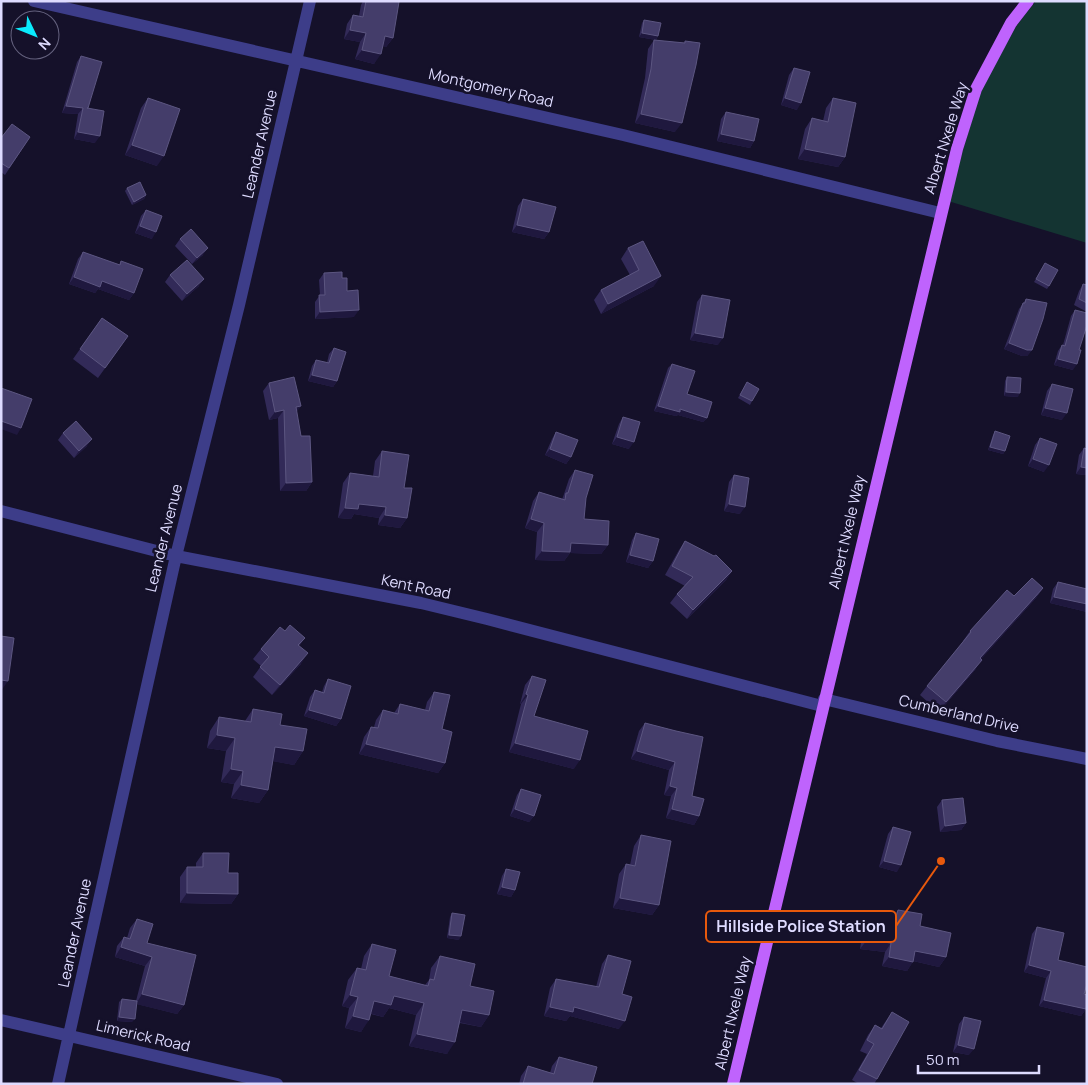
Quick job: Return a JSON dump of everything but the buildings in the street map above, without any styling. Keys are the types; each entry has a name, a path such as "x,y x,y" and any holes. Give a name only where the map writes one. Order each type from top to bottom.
{"main road":[{"name":"Albert Nxele Way","path":"733,1084 956,149 976,89 1011,23 1028,1"}],"street":[{"name":"Montgomery Road","path":"34,1 623,135 940,213"},
{"name":"Leander Avenue","path":"58,1084 176,556 239,305 310,1"},
{"name":"Kent Road","path":"1,511 176,556 430,605 823,703"},
{"name":"Cumberland Drive","path":"823,703 1087,759"},
{"name":"Limerick Road","path":"1,1020 277,1084"}],"green space":[{"path":"1036,1 1087,1 1087,243 948,201 981,89 1017,25"}],"place":[{"name":"Hillside Police Station","path":"941,861"}]}
